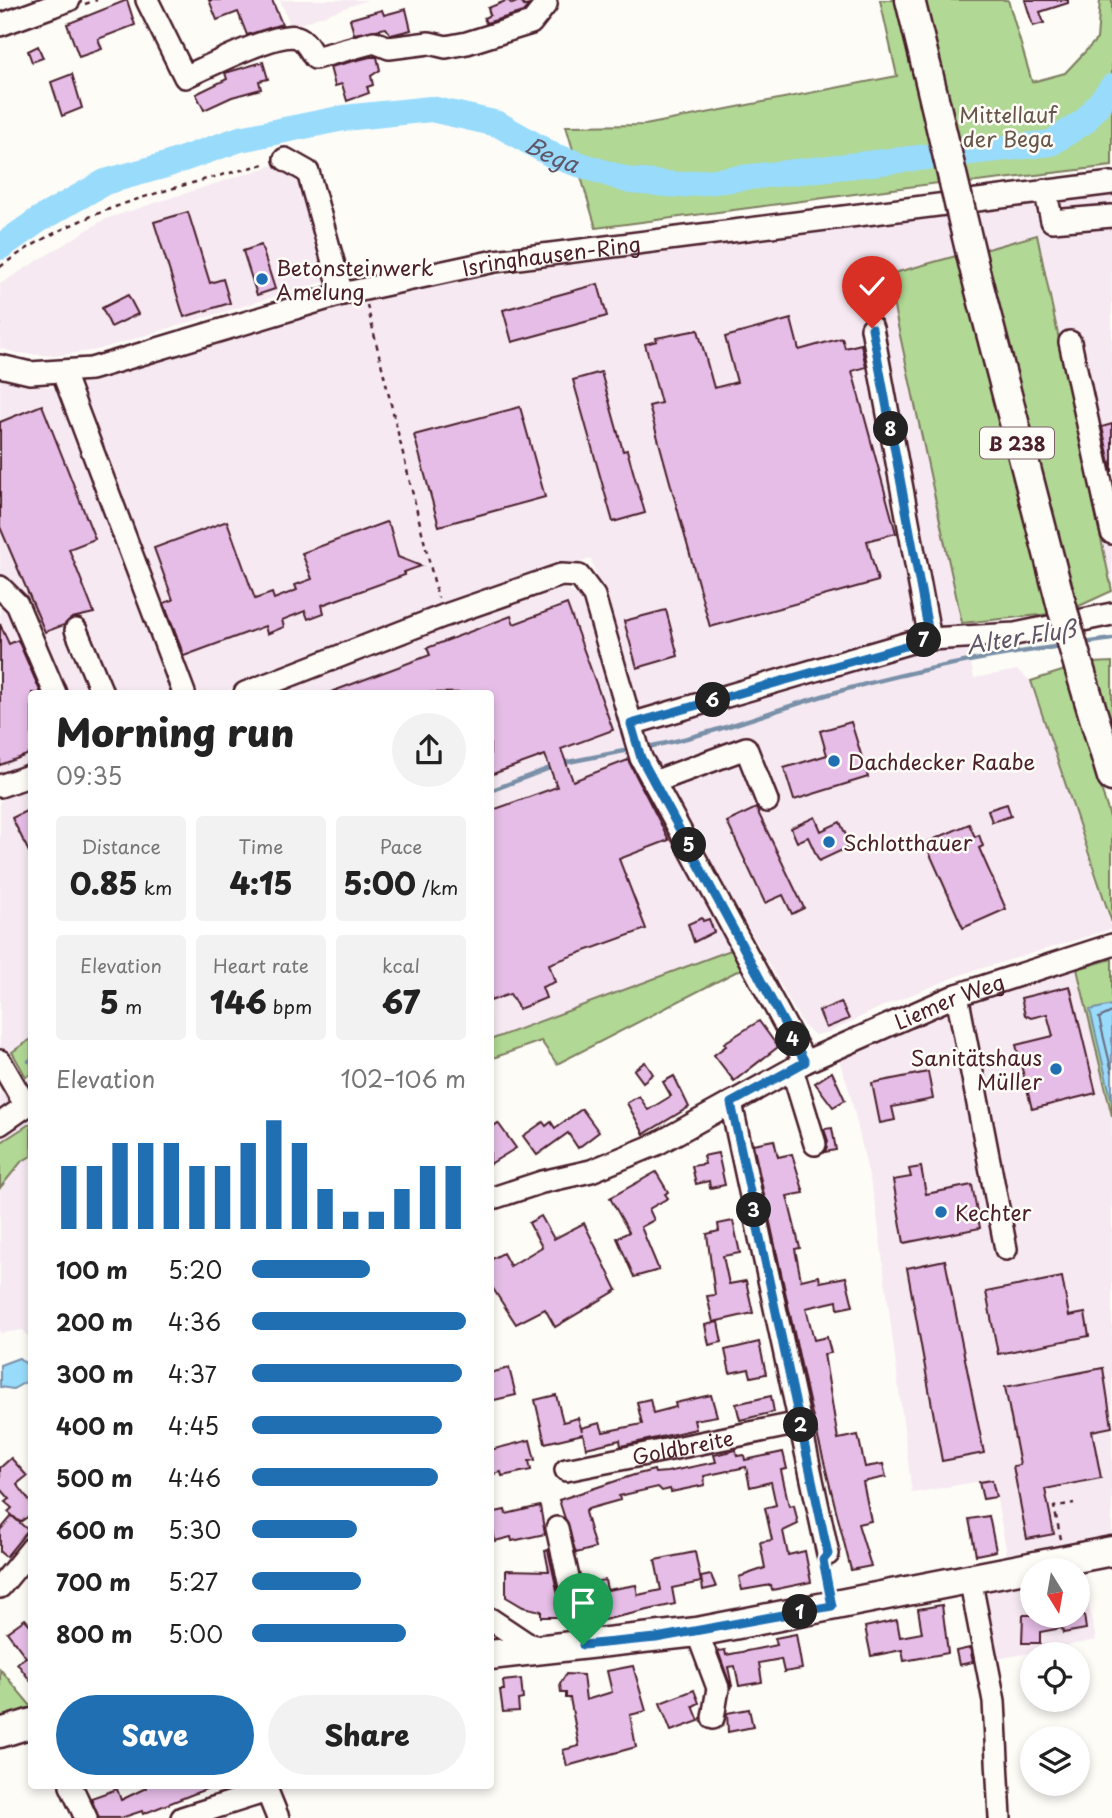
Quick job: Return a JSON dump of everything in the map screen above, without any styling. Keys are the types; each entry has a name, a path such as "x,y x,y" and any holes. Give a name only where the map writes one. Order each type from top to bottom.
{"main road":[{"name":"B 238","path":"910,0 976,275 1063,611 1112,778"},
{"path":"1074,1558 1112,1551"},
{"path":"494,1655 697,1632 1020,1568"},
{"path":"0,1733 28,1724"}],"street":[{"path":"0,25 69,0"},
{"path":"147,0 185,77 279,37 297,37 305,42 314,58 374,42 389,48 429,43 446,47 467,43 531,23 545,4 544,0"},
{"path":"285,159 308,172 353,291"},
{"name":"Isringhausen-Ring","path":"0,366 30,373 63,373 91,369 353,291 495,261 590,246 1112,183"},
{"path":"1045,190 1052,220 1112,216"},
{"path":"872,328 930,639"},
{"path":"1070,342 1112,533"},
{"path":"63,373 183,690"},
{"path":"253,690 443,616 561,575 579,576 594,596 641,758 798,1066 815,1144"},
{"path":"0,587 17,604 54,690"},
{"path":"631,724 930,639 1015,634 1112,614"},
{"path":"76,629 101,690"},
{"path":"654,782 746,748 767,801"},
{"path":"0,786 28,776"},
{"name":"Liemer Weg","path":"494,1198 542,1182 591,1171 657,1144 798,1066 957,995 1112,946"},
{"path":"957,995 1006,1249"},
{"path":"0,1060 26,1106 0,1124"},
{"path":"731,1103 828,1554"},
{"name":"Goldbreite","path":"566,1470 800,1423"},
{"path":"557,1528 583,1645"},
{"path":"0,1587 28,1560"},
{"path":"970,1578 994,1700 999,1818"},
{"path":"494,1622 526,1643 543,1649"},
{"path":"697,1632 718,1688 713,1718"},
{"path":"72,1789 86,1818"},
{"path":"182,1818 267,1791 278,1818"}],"path":[{"path":"0,267 43,238 84,217 185,185 285,159"},
{"path":"353,291 443,616"},
{"path":"1057,1558 1055,1548 1061,1540 1054,1507 1074,1503"},
{"path":"828,1554 823,1560 832,1606"}],"shaded area":[{"path":"280,0 367,0 291,27"},
{"path":"280,163 306,178 333,279 97,350 55,356 16,353 0,348 0,284 105,219"},
{"path":"1112,195 1112,591 1037,236 984,250 974,210"},
{"path":"946,214 956,256 887,276 974,678 1017,670 1031,681 1112,929 963,974 881,1007 830,1032 815,1035 803,1025 648,749 591,559 435,611 228,690 28,690 28,764 0,775 0,378 55,388 355,299 525,271"},
{"path":"561,586 583,599 634,758 736,948 494,1039 494,690 275,690 446,623"},
{"path":"28,788 28,1041 12,1053 28,1079 28,1125 0,1143 0,801"},
{"path":"1077,969 1112,1116 1112,1534 1007,1554 993,1479 912,1493 876,1207 850,1093 839,1059 976,1001"},
{"path":"28,1158 28,1337 23,1330 0,1333 0,1188 21,1162"},
{"path":"1020,1585 1020,1628 1090,1628 1090,1612 1096,1640 1020,1642 1020,1655 992,1660 980,1599 984,1592"}],"green space":[{"path":"880,0 895,0 939,183 596,228 566,126 645,125 897,76"},
{"name":"Mittellauf der Bega","path":"924,0 1008,0 1032,82 1065,73 1097,39 1100,0 1112,0 1112,166 969,183"},
{"path":"1037,235 1112,591 1077,607 984,250"},
{"path":"956,256 1050,614 962,623 887,275"},
{"path":"1112,662 1112,729 1092,663"},
{"path":"1065,670 1112,824 1112,923 1031,681"},
{"path":"736,948 747,966 557,1064 541,1041 494,1058 494,1039"},
{"path":"1112,959 1112,1116 1077,969"},
{"path":"28,1041 26,1077 12,1052"},
{"path":"28,1125 28,1158 21,1162 0,1188 0,1143"},
{"path":"0,1669 28,1702 28,1709 0,1717"}],"water":[{"path":"1112,1005 1112,1102 1090,1010"},
{"path":"19,1358 28,1365 28,1381 13,1389 0,1387 0,1365"}],"building":[{"path":"127,0 135,25 98,39 102,49 79,57 67,24"},
{"path":"209,0 272,0 282,24 247,35 238,12 217,20"},
{"path":"508,0 512,4 521,0 524,6 529,5 523,12 486,23 484,18 490,15 488,8"},
{"path":"1025,0 1068,0 1068,3 1040,12 1044,23 1033,26"},
{"path":"406,9 411,30 391,35 386,28 354,34 350,19 382,10 384,15"},
{"path":"38,46 43,58 32,62 28,51"},
{"path":"377,57 380,70 371,76 373,85 367,87 369,93 347,101 342,84 335,86 330,67"},
{"path":"263,62 268,79 259,81 261,89 232,97 204,110 196,94 227,79 225,73"},
{"path":"72,74 82,108 62,116 51,82"},
{"path":"188,212 210,283 223,279 230,303 184,317 154,222"},
{"path":"261,245 275,289 257,295 243,251"},
{"path":"598,284 607,316 512,342 503,310"},
{"path":"128,295 138,314 111,327 102,308"},
{"path":"791,319 799,350 842,338 845,348 861,344 866,367 852,371 896,533 867,541 878,581 710,627 649,406 661,403 645,344 657,341 656,338 698,330 714,388 737,382 725,337"},
{"path":"601,372 623,451 627,450 645,513 613,522 573,380"},
{"path":"42,405 95,539 69,549 94,613 72,618 64,625 45,632 0,527 0,422"},
{"path":"520,407 545,497 439,526 414,435"},
{"path":"1112,424 1112,472 1102,427"},
{"path":"227,521 255,599 272,593 274,599 297,590 295,585 312,579 302,553 386,522 390,527 398,557 421,566 404,572 405,575 322,605 324,613 308,619 305,611 282,620 284,627 267,634 265,626 184,656 164,603 173,600 154,548"},
{"path":"567,604 613,730 561,749 573,781 628,760 669,840 619,859 646,929 549,964 555,982 542,987 546,998 519,1009 510,994 494,1000 494,810 557,787 545,755 494,774 494,690 336,690 430,655 427,648 511,616 514,624"},
{"path":"666,610 678,656 637,668 624,621"},
{"path":"0,624 9,644 18,640 40,690 28,690 28,754 0,765"},
{"name":"Dachdecker Raabe","path":"851,722 868,777 794,800 784,768 827,755 820,731"},
{"path":"1007,804 1011,816 992,822 988,810"},
{"path":"756,808 804,908 792,914 783,895 765,903 727,822"},
{"path":"28,810 28,850 12,818"},
{"name":"Schlotthauer","path":"815,817 821,831 840,822 851,846 819,861 808,837 797,842 791,828"},
{"path":"969,824 975,837 979,835 983,846 979,848 1006,909 963,928 925,843"},
{"path":"702,918 703,921 709,919 714,932 694,942 688,924"},
{"name":"Sanitätshaus Müller","path":"1070,986 1096,1093 1032,1109 1016,1045 1053,1036 1047,1014 1031,1018 1025,1015 1021,998"},
{"path":"841,1002 849,1019 826,1028 819,1011"},
{"path":"759,1021 778,1047 734,1081 714,1055 726,1046 724,1043"},
{"path":"645,1062 653,1074 643,1082 634,1070"},
{"path":"832,1072 845,1100 833,1107 815,1083"},
{"path":"928,1072 933,1099 892,1107 895,1120 880,1123 872,1083"},
{"path":"674,1076 689,1107 644,1134 627,1103 639,1096 648,1110 671,1096 663,1082"},
{"path":"582,1109 599,1132 578,1148 568,1133 537,1155 523,1136 543,1122 546,1126 551,1122 555,1128"},
{"path":"498,1123 516,1148 494,1162 494,1126"},
{"path":"832,1128 836,1150 825,1152 828,1141 824,1129"},
{"path":"774,1140 778,1157 792,1154 804,1193 787,1196 800,1248 795,1249 801,1280 819,1276 820,1282 846,1277 853,1306 838,1309 837,1301 806,1308 814,1340 827,1337 831,1353 824,1354 838,1439 858,1435 865,1467 883,1464 886,1477 863,1482 871,1521 858,1524 871,1566 851,1570 810,1406 753,1144"},
{"path":"718,1153 725,1185 710,1188 709,1181 696,1184 692,1166 705,1164 703,1156"},
{"name":"Kechter","path":"921,1167 926,1194 972,1185 980,1228 904,1243 893,1180 911,1177 909,1169"},
{"path":"656,1172 668,1192 665,1194 668,1198 649,1209 654,1220 641,1227 659,1270 634,1277 617,1238 629,1232 610,1198"},
{"path":"541,1216 554,1239 584,1223 617,1290 555,1327 545,1309 516,1324 494,1290 494,1258 503,1253 510,1266 542,1247 529,1223"},
{"path":"733,1221 740,1253 723,1256 729,1284 746,1281 753,1313 713,1322 707,1296 715,1295 707,1234 719,1231 718,1224"},
{"path":"945,1260 984,1453 942,1461 907,1268"},
{"path":"1062,1277 1069,1316 1085,1313 1089,1336 998,1354 986,1292"},
{"path":"718,1322 722,1342 709,1345 705,1325"},
{"path":"759,1342 766,1374 751,1377 749,1369 730,1373 725,1350"},
{"path":"509,1368 516,1395 494,1400 494,1372"},
{"path":"1103,1368 1112,1427 1092,1431 1101,1478 1045,1489 1054,1534 1027,1539 1013,1466 1020,1465 1005,1387"},
{"path":"556,1395 563,1422 578,1418 581,1428 600,1423 603,1432 642,1424 637,1402 650,1399 653,1413 676,1407 675,1403 711,1395 717,1416 694,1420 696,1429 621,1446 620,1440 586,1448 583,1434 545,1443 535,1400"},
{"path":"771,1396 774,1412 740,1420 736,1404"},
{"path":"530,1440 535,1460 529,1461 531,1470 502,1476 501,1472 494,1474 494,1449"},
{"path":"736,1450 737,1456 744,1455 745,1460 783,1452 787,1469 781,1470 789,1506 794,1505 798,1524 783,1531 788,1555 805,1551 811,1582 772,1590 771,1585 742,1590 739,1577 765,1568 760,1542 772,1540 765,1508 776,1505 771,1482 750,1487 746,1467 704,1476 705,1485 671,1492 670,1489 662,1491 658,1487 619,1496 620,1500 588,1509 585,1512 595,1548 576,1553 559,1500 654,1470 655,1473 667,1472 716,1462 714,1455"},
{"path":"11,1458 27,1476 17,1484 28,1499 28,1517 20,1522 8,1512 12,1508 5,1502 10,1499 0,1488 0,1468"},
{"path":"992,1480 996,1497 983,1499 979,1482"},
{"path":"540,1506 545,1534 512,1541 511,1537 495,1541 494,1512 505,1510 506,1514"},
{"path":"12,1516 28,1530 6,1557 0,1552 0,1530"},
{"path":"989,1516 996,1551 976,1555 969,1519"},
{"path":"548,1550 563,1617 541,1617 541,1611 523,1607 506,1597 506,1570 549,1571 545,1551"},
{"path":"695,1552 701,1582 672,1588 675,1604 599,1621 598,1616 592,1617 590,1605 596,1603 591,1582 605,1580 607,1590 636,1585 638,1595 661,1590 655,1560"},
{"path":"711,1575 716,1587 703,1590 701,1577"},
{"path":"942,1605 948,1653 904,1661 902,1650 871,1656 865,1627 897,1620 900,1637 922,1633 918,1609"},
{"path":"25,1619 28,1622 28,1678 17,1663 26,1657 7,1632"},
{"path":"1023,1628 1062,1628 1040,1632 1040,1642 1022,1642"},
{"path":"1062,1628 1086,1628 1086,1629 1063,1633"},
{"path":"796,1634 802,1669 784,1672 781,1659 759,1663 762,1682 739,1686 735,1666 728,1667 731,1687 718,1651 725,1650 726,1655 777,1645 775,1638"},
{"path":"970,1648 973,1662 959,1665 956,1651"},
{"path":"633,1666 646,1711 630,1715 636,1747 567,1766 563,1750 579,1746 570,1698 566,1698 566,1693 561,1693 560,1684 566,1674 583,1675 586,1700 612,1692 607,1671"},
{"path":"521,1679 523,1699 518,1700 519,1711 503,1712 500,1690 504,1690 503,1681"},
{"path":"694,1690 699,1703 693,1706 699,1721 671,1731 660,1703"},
{"path":"749,1709 753,1727 728,1732 727,1713"},
{"path":"117,1789 121,1800 144,1789 206,1789 143,1814 142,1811 121,1818 99,1818 91,1798"}],"waterway":[{"name":"Bega","path":"0,247 40,219 105,182 166,165 240,139 344,118 431,109 498,124 554,156 630,181 679,185 1051,143 1085,121 1112,87"},
{"name":"Alter Fluß","path":"1084,643 1112,639"},
{"name":"Alter Fluß","path":"652,746 696,736 884,679 972,660 1061,646"},
{"name":"Alter Fluß","path":"563,763 624,751"},
{"name":"Alter Fluß","path":"494,789 555,766"}],"place":[{"name":"Betonsteinwerk Amelung","path":"262,279"},
{"name":"Dachdecker Raabe","path":"834,761"},
{"name":"Schlotthauer","path":"829,842"},
{"name":"Sanitätshaus Müller","path":"1056,1069"},
{"name":"Kechter","path":"941,1212"}],"route":[{"path":"583,1645 697,1632 832,1606 823,1560 828,1554 731,1103 805,1062 641,758 631,724 908,643 930,639 872,328"}]}
